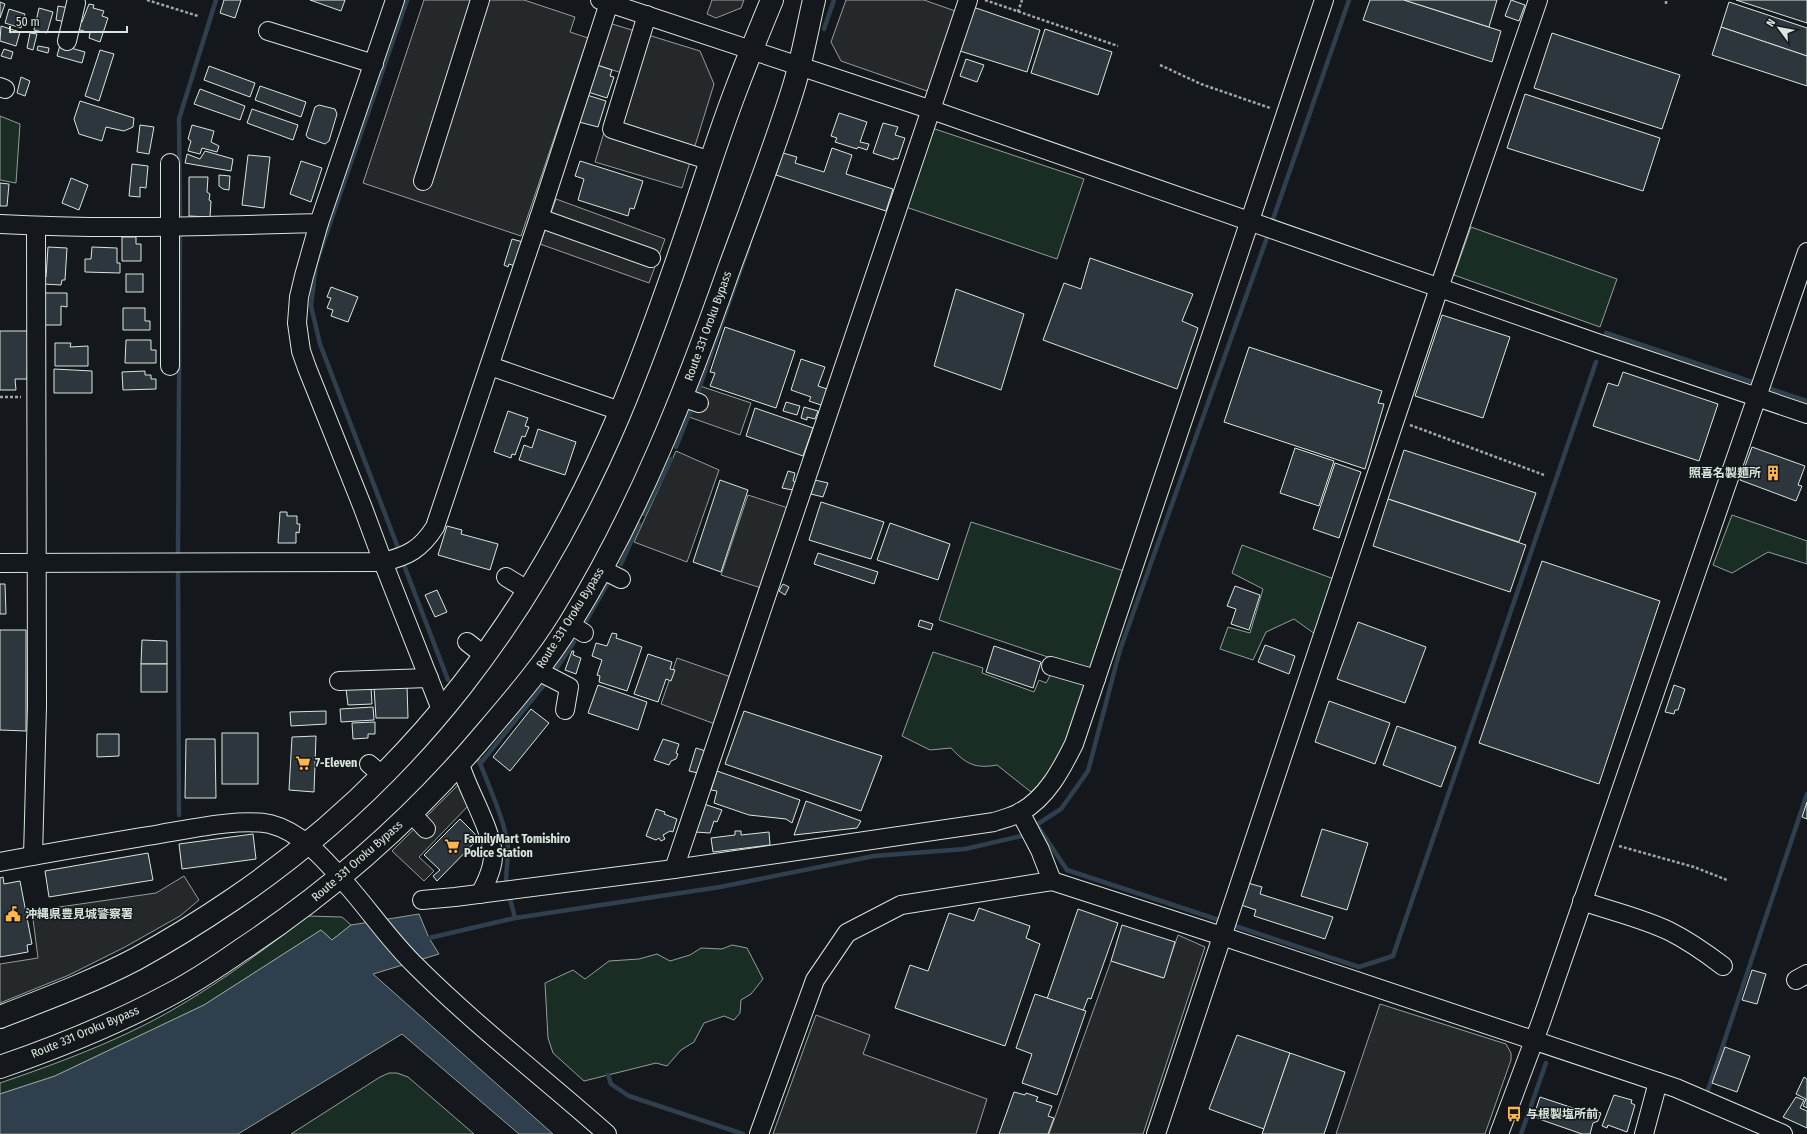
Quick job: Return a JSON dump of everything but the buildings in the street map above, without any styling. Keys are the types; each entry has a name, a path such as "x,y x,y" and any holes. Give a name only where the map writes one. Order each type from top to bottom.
{"highway":[{"path":"0,1017 79,986 135,960 189,929 264,878 308,845 376,770 442,712 485,656 529,591 583,495 620,411 678,258 737,85 772,0"},
{"name":"Route 331 Oroku Bypass","path":"0,1067 103,1027 169,995 216,967 259,938 340,878 377,847 419,821 458,765 538,671 577,629 601,569 690,400 735,255 793,89 814,0"}],"street":[{"path":"395,0 319,223 299,297 297,324 301,351 363,508 386,561 442,712"},
{"path":"423,181 480,0"},
{"path":"674,869 968,0"},
{"path":"422,900 674,869 994,822 1020,812 1042,795 1059,774 1074,744 1324,0"},
{"path":"1156,1134 1439,288 1538,0"},
{"path":"67,41 74,1"},
{"path":"0,563 386,561 415,550 426,540 435,526 539,218 604,2 932,110 1250,220 1597,343 1807,414"},
{"path":"647,15 612,128 710,161"},
{"path":"268,31 374,64"},
{"path":"170,163 170,366"},
{"path":"539,218 651,258"},
{"path":"0,224 36,226 170,226 319,223"},
{"path":"33,856 37,706 36,226"},
{"path":"1500,1134 1534,1040 1807,252"},
{"path":"490,366 620,411"},
{"path":"601,569 621,579"},
{"path":"506,578 529,591"},
{"path":"467,642 485,656"},
{"path":"1051,666 1096,679"},
{"path":"538,671 569,687 565,710"},
{"path":"340,681 429,678"},
{"path":"458,765 462,770 491,841 493,858 486,893"},
{"path":"1020,812 1040,850 1052,881"},
{"path":"0,862 190,829 232,824 257,822 292,832 308,845 340,878 415,966 607,1134"},
{"path":"759,1134 815,980 847,933 901,905 1052,881 1222,936 1676,1088 1783,1134"},
{"path":"1582,901 1641,919 1668,931 1696,946 1724,966"},
{"path":"1644,1134 1658,1082"}],"path":[{"path":"147,0 198,16"},
{"path":"984,0 1118,46"},
{"path":"1018,12 1022,0"},
{"path":"1160,65 1201,84 1286,114"},
{"path":"0,397 36,397"},
{"path":"1395,419 1544,475"},
{"path":"1602,843 1694,867 1727,880"}],"green space":[{"path":"0,116 20,124 16,183 0,180"},
{"path":"932,128 1084,179 1057,259 906,207"},
{"path":"1471,227 1617,279 1600,327 1454,275"},
{"path":"1732,515 1807,541 1807,564 1768,552 1732,573 1713,565"},
{"path":"971,522 1124,571 1089,671 939,620"},
{"path":"1242,545 1334,579 1315,634 1294,619 1266,632 1253,660 1220,649 1228,627 1250,633 1263,589 1232,573"},
{"path":"933,652 983,668 982,673 1034,692 1039,680 1046,683 1051,674 1087,681 1067,739 1048,776 1031,792 997,765 977,766 961,758 951,748 930,750 902,736"},
{"path":"308,916 342,917 351,925 332,940 321,930 204,1005 55,1076 0,1094 0,1083 49,1066 98,1046 130,1032 177,1007 244,964"},
{"path":"732,945 747,948 763,979 751,994 741,1000 740,1013 734,1020 724,1016 704,1023 694,1042 681,1050 667,1066 656,1063 584,1081 553,1053 548,1038 545,983 573,970 585,979 609,961 639,959 657,954 670,961 690,955 701,948 722,949"},
{"path":"389,1073 397,1073 408,1077 474,1134 291,1134 380,1077"}],"shaded area":[{"path":"424,0 524,0 575,17 570,32 588,38 521,236 363,183"},
{"path":"712,0 744,0 741,8 716,18 707,14"},
{"path":"846,0 924,0 958,12 930,92 841,61 831,42"},
{"path":"609,23 700,51 714,84 682,188 595,162 622,73 597,65"},
{"path":"556,199 665,239 649,283 540,244"},
{"path":"700,386 751,403 740,435 689,417"},
{"path":"676,451 719,470 687,562 634,542"},
{"path":"748,495 788,508 761,588 721,575"},
{"path":"677,658 731,677 715,724 661,704"},
{"path":"461,782 469,805 419,857 434,871 424,881 392,851"},
{"path":"184,876 199,900 180,916 125,947 69,975 0,1003 0,964 38,958 32,911 156,893"},
{"path":"1178,935 1205,947 1143,1134 1049,1134 1111,961 1163,978"},
{"path":"1380,1004 1506,1044 1511,1053 1511,1060 1485,1134 1336,1134"},
{"path":"816,1015 870,1035 863,1054 987,1099 976,1134 773,1134"}],"water":[{"path":"419,914 429,938 439,954 373,974 553,1134 519,1134 402,1034 238,1134 0,1134 0,1094 55,1076 204,1005 321,930 332,940 351,925"}],"waterway":[{"path":"180,216 179,119 216,0"},
{"path":"400,553 320,344 311,306 316,264 407,0"},
{"path":"824,29 834,0"},
{"path":"1271,225 1349,0"},
{"path":"178,554 180,231"},
{"path":"1033,827 1061,809 1088,771 1120,650 1269,232"},
{"path":"696,397 749,246"},
{"path":"1606,333 1758,384"},
{"path":"1229,924 1359,967 1393,956 1596,362"},
{"path":"1765,387 1807,401"},
{"path":"676,447 692,407"},
{"path":"644,514 671,459"},
{"path":"621,564 639,524"},
{"path":"402,560 448,680"},
{"path":"178,566 179,815"},
{"path":"585,623 608,583"},
{"path":"554,672 574,642"},
{"path":"480,764 543,686"},
{"path":"478,758 491,790 507,838 507,888"},
{"path":"1708,1090 1807,794"},
{"path":"1037,825 1067,870 1222,921"},
{"path":"429,938 515,918 720,887 874,856 965,849 1021,836 1026,833"},
{"path":"509,895 515,918"},
{"path":"1521,1134 1546,1063"},
{"path":"608,1075 611,1084 629,1096 743,1134"}],"place":[{"name":"照喜名製麺所","path":"1773,473"},
{"name":"7-Eleven","path":"303,763"},
{"name":"FamilyMart Tomishiro Police Station","path":"452,846"},
{"name":"沖縄県豊見城警察署","path":"13,914"},
{"name":"与根製塩所前","path":"1514,1114"}]}
